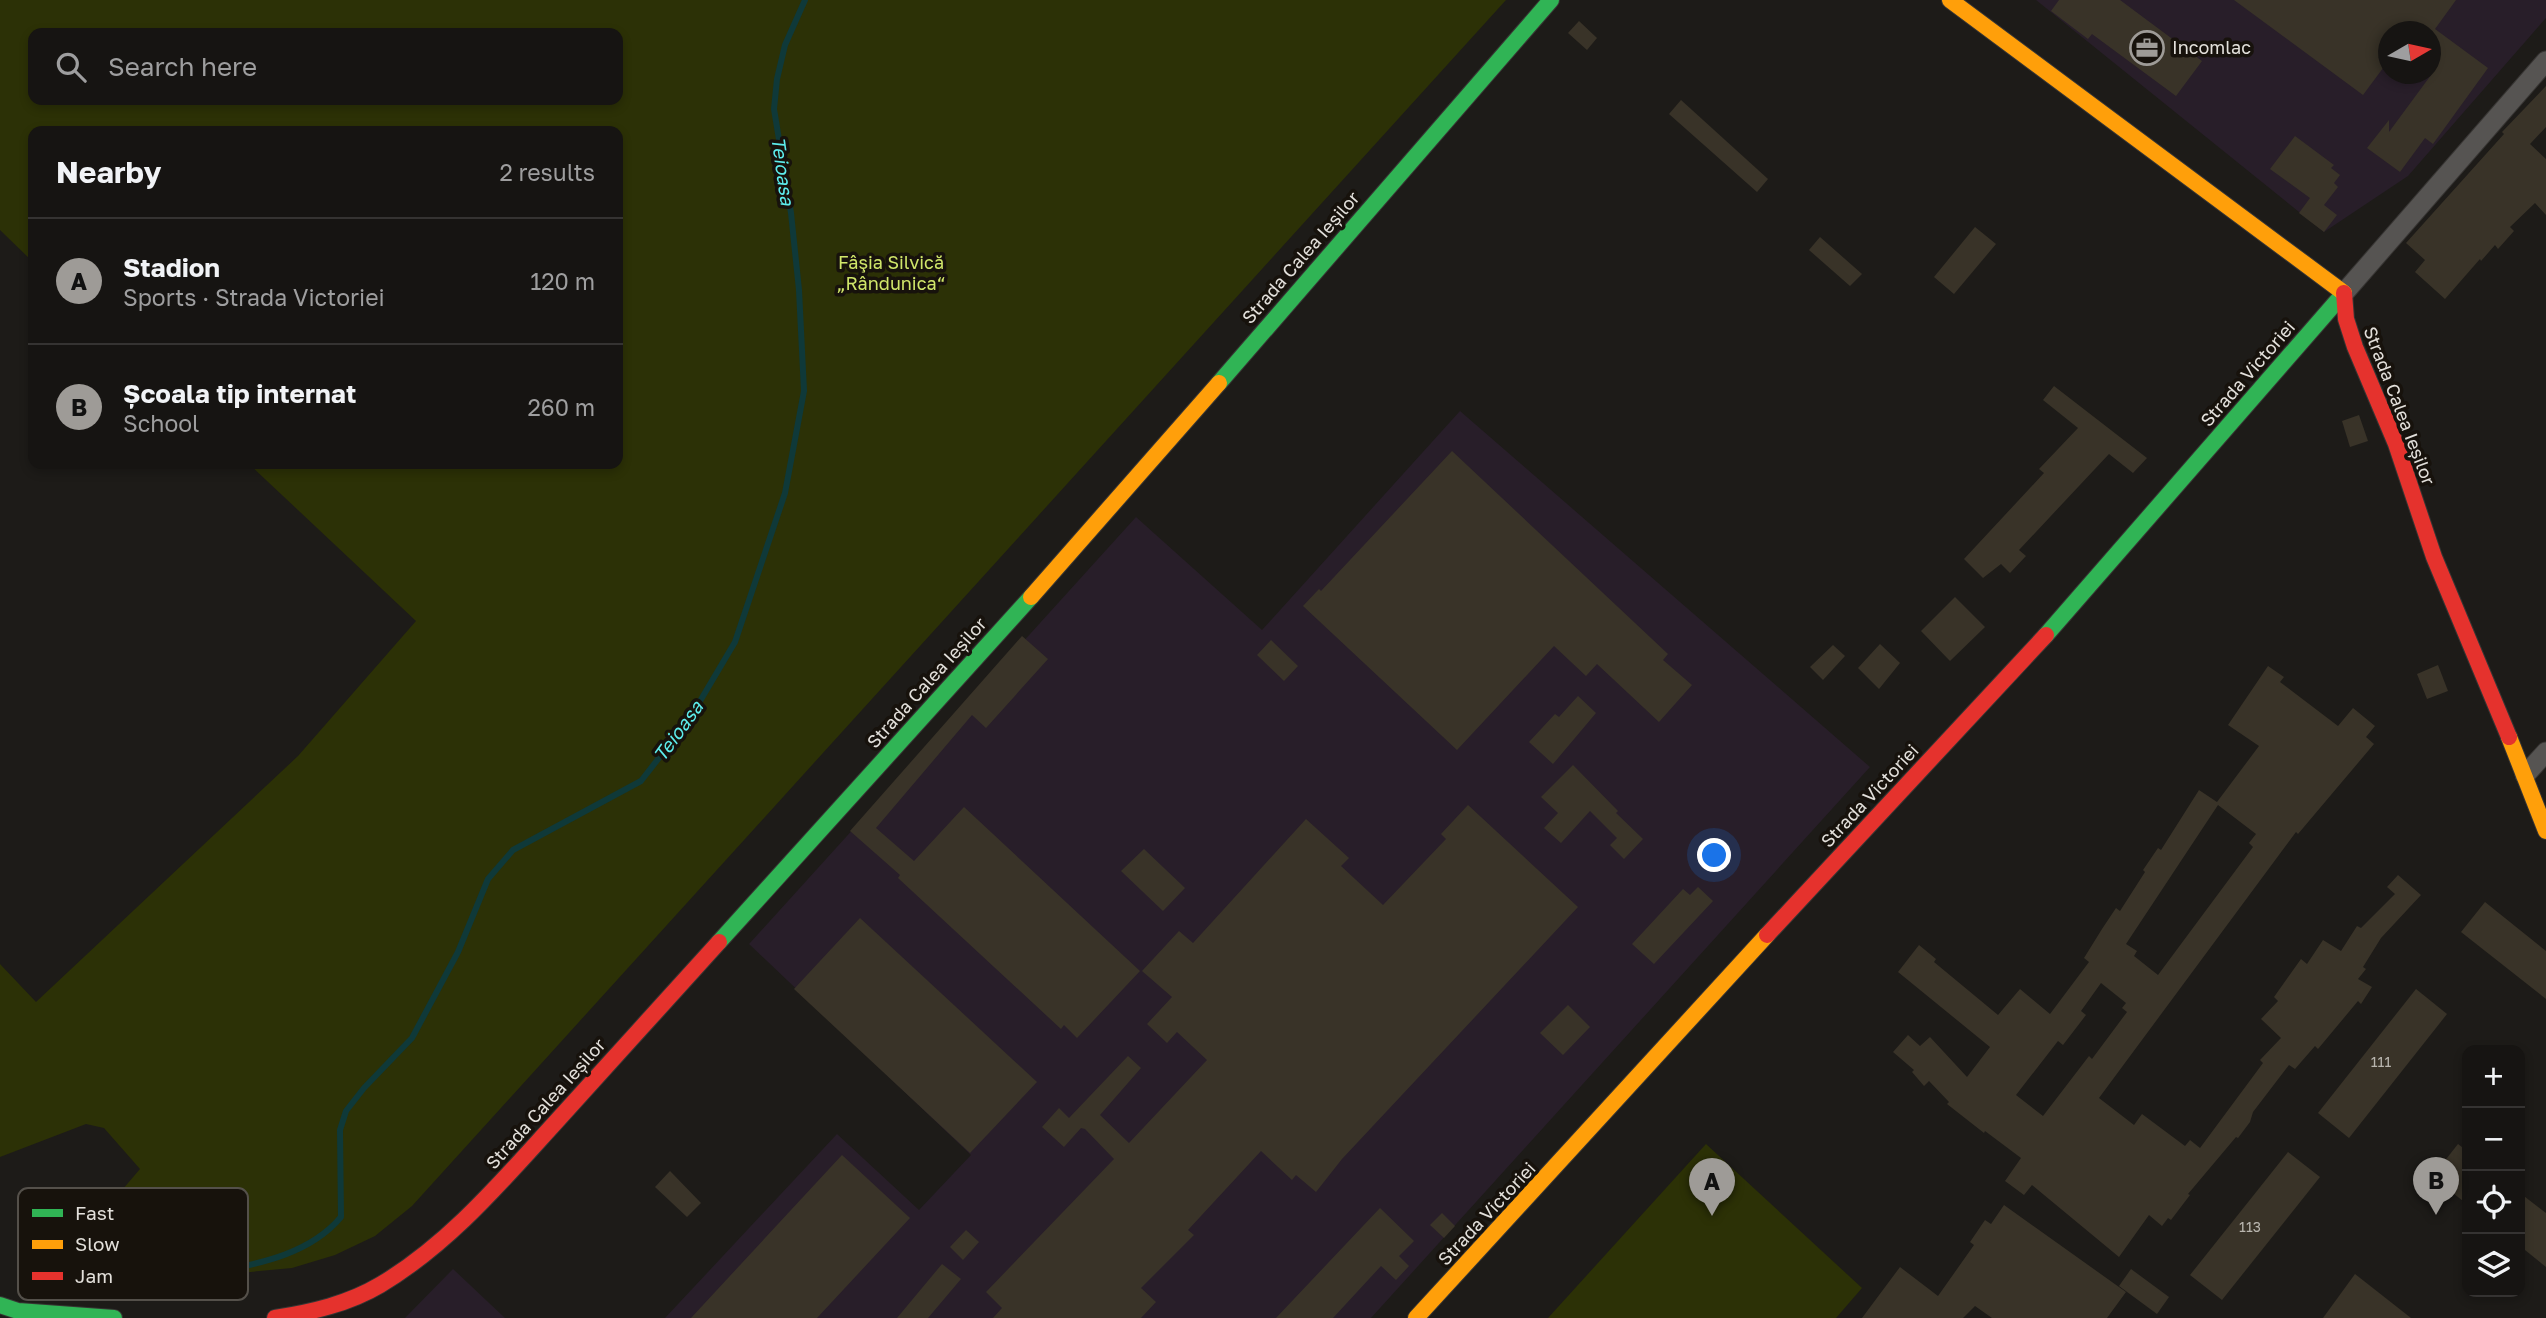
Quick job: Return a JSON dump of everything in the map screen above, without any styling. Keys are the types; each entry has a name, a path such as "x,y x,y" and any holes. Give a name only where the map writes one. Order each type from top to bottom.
{"street":[{"name":"Strada Calea Ieșilor","path":"275,1318 334,1306 390,1278 422,1255 498,1186 1081,542 1551,0"},
{"path":"1950,0 2344,293 2546,61"},
{"name":"Strada Calea Ieșilor","path":"2344,293 2346,319 2355,347 2396,444 2434,556 2546,831"},
{"name":"Strada Victoriei","path":"1416,1318 2035,647 2344,293"},
{"path":"2525,775 2546,752"},
{"path":"0,1305 18,1311 114,1318"}],"shaded area":[{"name":"Incomlac","path":"2036,0 2546,0 2546,18 2408,176 2324,232"},
{"path":"1460,411 1870,767 1371,1318 665,1318 837,1134 919,1210 971,1155 749,944 1136,517 1262,630"},
{"path":"453,1269 505,1318 405,1318"}],"green space":[{"name":"Fâşia Silvică „Rândunica“","path":"0,0 1506,0 412,1206 375,1236 335,1255 292,1268 248,1272 248,1188 124,1188 140,1169 104,1128 86,1124 0,1157 0,964 36,1002 298,756 416,621 254,469 623,469 623,126 28,126 28,257 0,230"},
{"path":"1706,1144 1862,1288 1836,1318 1548,1318"}],"building":[{"name":"Incomlac","path":"2059,0 2120,0 2202,61 2176,96 2092,34 2088,39 2051,11"},
{"path":"2234,0 2456,0 2441,21 2378,21 2378,75 2363,95"},
{"path":"1579,21 1597,38 1587,50 1568,33"},
{"path":"2441,33 2488,68 2433,144 2425,138 2400,172 2367,148 2389,120 2389,132 2424,84 2441,84"},
{"path":"2546,86 2546,127 2530,144 2546,159 2546,215 2535,203 2510,227 2514,231 2498,249 2495,245 2481,261 2480,259 2445,299 2415,272 2425,260 2406,243 2504,134 2502,132"},
{"path":"1681,100 1768,179 1757,192 1669,114"},
{"path":"2295,136 2334,165 2331,168 2340,175 2334,183 2338,187 2324,205 2337,215 2324,232 2299,213 2310,198 2270,169"},
{"path":"1975,227 1996,244 1954,294 1934,277"},
{"path":"1820,237 1862,274 1850,286 1809,250"},
{"path":"2054,386 2147,458 2133,473 2109,454 2019,550 2026,556 2010,573 2001,564 1983,578 1964,559 2044,473 2039,469 2078,428 2043,400"},
{"path":"2359,415 2368,441 2350,447 2342,421"},
{"path":"1452,451 1668,654 1663,660 1692,685 1659,722 1597,664 1586,676 1554,646 1457,750 1303,606 1319,589 1321,591"},
{"path":"1955,597 1985,627 1950,661 1921,631"},
{"path":"1022,636 1048,659 986,728 972,715 876,828 914,861 964,807 1140,971 1077,1038 1064,1025 1061,1029 898,878 900,875 850,831"},
{"path":"1271,640 1298,666 1284,681 1257,655"},
{"path":"1880,644 1900,663 1879,689 1858,668"},
{"path":"1833,645 1845,656 1823,680 1810,667"},
{"path":"2438,665 2448,691 2427,699 2417,674"},
{"path":"2268,666 2284,677 2280,682 2338,726 2353,708 2375,726 2366,737 2374,744 2298,834 2296,832 2099,1098 2134,1125 2142,1114 2185,1146 2190,1140 2200,1148 2263,1063 2260,1060 2281,1038 2261,1019 2278,1001 2274,997 2301,959 2307,964 2323,940 2341,951 2357,926 2361,928 2395,894 2387,887 2398,875 2421,895 2381,938 2363,967 2366,969 2358,979 2372,987 2361,1004 2358,1001 2318,1049 2315,1046 2295,1069 2289,1065 2253,1112 2250,1122 2238,1138 2236,1137 2188,1194 2190,1195 2171,1220 2168,1218 2162,1226 2149,1215 2119,1257 2032,1185 2024,1195 2005,1181 2021,1158 1947,1104 1949,1102 1929,1081 1924,1086 1912,1072 1914,1070 1893,1052 1908,1035 1920,1046 1930,1037 1967,1077 1990,1047 1898,972 1919,945 1936,959 1934,962 1998,1015 2020,989 2050,1014 2089,962 2084,958 2102,929 2116,908 2120,911 2145,872 2143,870 2158,848 2161,850 2199,790 2217,802 2259,746 2228,725","holes":["2218,805 2256,834 2249,843 2253,847 2158,975 2134,956 2137,951 2126,944","2101,983 2126,1003 2122,1008 2127,1012 2092,1059 2089,1056 2043,1116 2016,1095 2058,1041 2063,1045 2086,1015 2081,1011"]},
{"path":"1578,696 1596,713 1553,764 1529,742 1555,714 1559,717"},
{"path":"1573,765 1643,839 1624,859 1610,845 1617,838 1590,811 1561,843 1544,828 1558,813 1541,797"},
{"path":"1468,805 1578,907 1342,1159 1316,1192 1296,1175 1292,1180 1261,1151 1188,1230 1194,1235 1141,1288 1156,1302 1141,1318 993,1318 1002,1308 986,1292 1114,1159 1085,1129 1081,1128 1064,1147 1042,1127 1059,1108 1069,1118 1128,1056 1141,1068 1100,1115 1129,1143 1207,1060 1177,1032 1167,1043 1147,1024 1172,997 1142,971 1179,931 1193,943 1306,819 1349,858 1341,866 1383,905 1446,839 1441,834"},
{"path":"1144,849 1185,888 1163,911 1121,871"},
{"path":"1698,887 1713,901 1654,964 1632,944 1683,889 1690,895"},
{"path":"2485,902 2546,951 2546,999 2461,932"},
{"path":"860,918 1037,1082 970,1153 794,989"},
{"path":"2416,989 2447,1014 2349,1138 2318,1113"},
{"path":"1568,1005 1590,1027 1563,1055 1540,1033"},
{"path":"2458,1144 2462,1147 2462,1200 2432,1177"},
{"path":"2288,1152 2320,1177 2222,1300 2190,1275"},
{"path":"842,1155 910,1218 817,1318 691,1318"},
{"path":"670,1171 701,1203 687,1217 655,1187"},
{"path":"2525,1197 2546,1213 2546,1267 2525,1250"},
{"path":"2004,1205 2126,1292 2107,1318 1992,1318 1975,1306 1963,1318 1862,1318 1900,1267 1938,1296 1974,1245 1970,1242 1985,1220 1991,1224"},
{"path":"1380,1208 1414,1241 1399,1256 1409,1266 1396,1280 1381,1266 1333,1318 1276,1318"},
{"path":"1442,1213 1455,1226 1444,1238 1430,1225"},
{"path":"966,1230 979,1242 963,1260 950,1247"},
{"path":"942,1264 961,1279 928,1318 897,1318"},
{"path":"2131,1269 2169,1297 2157,1314 2119,1286"},
{"path":"2355,1274 2411,1318 2323,1318"}],"waterway":[{"name":"Teioasa","path":"248,1266 300,1248 315,1240 341,1217 340,1130 346,1111 412,1038 458,952 488,879 513,850 641,781 690,718 735,642 785,493 804,391 799,290 791,213 774,109 777,79 785,45 805,0"}],"traffic: fast":[{"path":"1219,383 1551,0"},
{"path":"2046,635 2344,293"},
{"path":"719,942 1031,597"},
{"path":"0,1305 18,1311 114,1318"}],"traffic: slow":[{"path":"1950,0 2344,293"},
{"path":"1031,597 1219,383"},
{"path":"2509,737 2546,831"},
{"path":"1416,1318 1767,935"}],"traffic: jam":[{"path":"2344,293 2346,319 2355,347 2396,444 2434,557 2509,737"},
{"path":"1767,935 2046,635"},
{"path":"275,1318 316,1310 355,1297 380,1285 429,1251 495,1189 719,942"}],"place":[{"name":"Incomlac","path":"2147,48"},
{"name":"Școala tip internat","path":"2436,1215"},
{"name":"Stadion","path":"1712,1216"}]}
